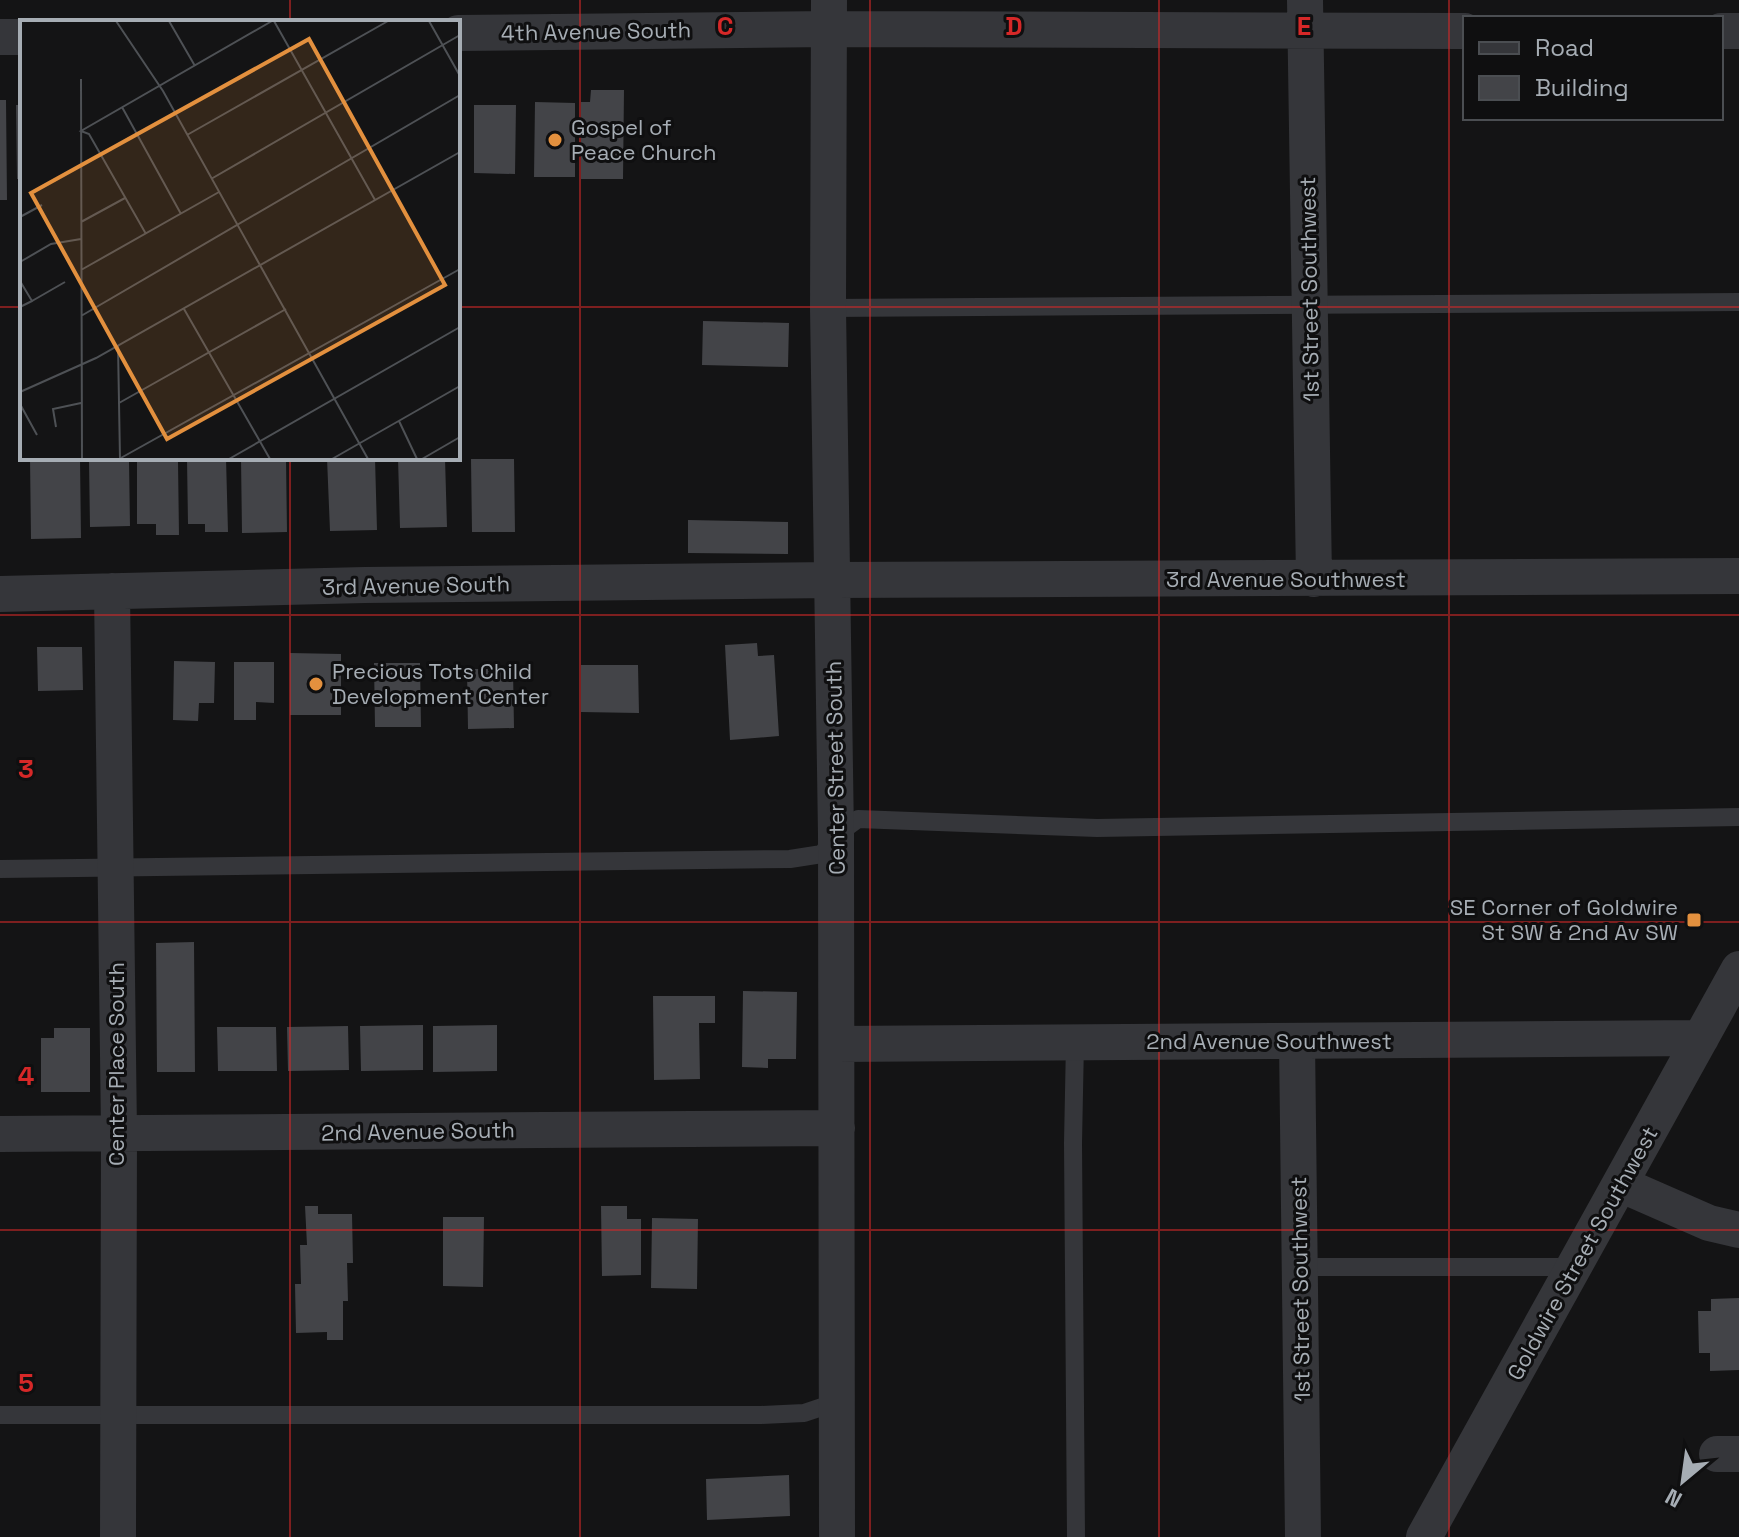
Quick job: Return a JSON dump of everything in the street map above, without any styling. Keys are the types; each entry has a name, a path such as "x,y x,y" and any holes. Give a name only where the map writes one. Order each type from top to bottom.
{"street":[{"name":"4th Avenue South","path":"460,33 829,15 1305,16 1463,31"},
{"name":"Center Street South","path":"829,15 828,308 836,835 837,1537"},
{"name":"1st Street Southwest","path":"1305,16 1314,579"},
{"name":"3rd Avenue Southwest","path":"833,580 1314,579 1735,569"},
{"name":"3rd Avenue South","path":"0,594 365,585 833,580"},
{"name":"Center Place South","path":"112,591 119,1132 118,1537"},
{"name":"Goldwire Street Southwest","path":"1424,1537 1739,969"},
{"name":"2nd Avenue Southwest","path":"837,1044 1701,1038"},
{"name":"1st Street Southwest","path":"1297,1041 1303,1537"},
{"name":"2nd Avenue South","path":"0,1134 837,1128"},
{"path":"1620,1184 1709,1223 1739,1230"}],"lane":[{"path":"828,308 1739,302"},
{"path":"0,869 790,859 822,854 836,835 858,819 1097,828 1739,817"},
{"path":"1075,1042 1076,1537"},
{"path":"1300,1267 1575,1267"},
{"path":"0,1415 761,1415 804,1413 837,1402"}],"building":[{"path":"591,90 624,90 623,179 581,179 581,102 590,102"},
{"path":"0,100 6,100 7,200 0,200"},
{"name":"Gospel of Peace Church","path":"535,102 575,103 575,177 534,177"},
{"path":"16,105 20,105 20,179 17,179"},
{"path":"474,105 516,105 515,174 474,173"},
{"path":"703,321 789,323 788,367 702,365"},
{"path":"471,459 514,459 515,532 472,532"},
{"path":"30,460 80,460 81,538 31,539"},
{"path":"187,460 226,460 228,532 205,532 205,524 188,524"},
{"path":"241,460 286,460 287,532 242,533"},
{"path":"327,460 375,460 377,530 330,531"},
{"path":"398,460 445,460 447,527 400,528"},
{"path":"89,461 129,461 130,526 90,527"},
{"path":"137,462 178,462 179,535 156,535 156,524 137,524"},
{"path":"688,520 788,522 788,554 688,553"},
{"path":"757,643 758,656 774,655 779,736 730,740 725,645"},
{"path":"37,647 82,647 83,690 38,691"},
{"name":"Precious Tots Child Development Center","path":"290,653 341,654 341,715 290,715"},
{"path":"174,661 215,662 214,703 199,703 198,721 173,720"},
{"path":"234,662 274,662 274,703 256,702 256,720 234,720"},
{"path":"374,663 420,663 421,727 375,727"},
{"path":"581,665 638,665 639,713 581,712"},
{"path":"467,669 513,669 514,728 468,729"},
{"path":"194,942 195,1072 157,1072 156,943"},
{"path":"743,991 797,992 796,1059 768,1059 768,1068 742,1067"},
{"path":"653,996 715,996 715,1023 699,1023 700,1079 654,1080"},
{"path":"423,1025 423,1070 361,1071 360,1026"},
{"path":"497,1025 497,1071 433,1072 433,1026"},
{"path":"348,1026 349,1070 288,1071 287,1027"},
{"path":"217,1027 276,1027 277,1071 218,1071"},
{"path":"54,1028 90,1028 90,1092 41,1092 41,1038 54,1038"},
{"path":"305,1206 318,1206 318,1214 352,1214 353,1263 347,1263 348,1301 343,1301 343,1340 327,1340 327,1332 296,1333 295,1284 301,1284 300,1245 307,1245"},
{"path":"601,1206 627,1206 627,1219 641,1219 641,1275 602,1276"},
{"path":"443,1217 484,1217 483,1287 443,1286"},
{"path":"652,1218 698,1219 697,1289 651,1288"},
{"path":"1739,1298 1739,1370 1710,1371 1710,1353 1699,1353 1698,1311 1711,1311 1711,1299"},
{"path":"789,1475 790,1516 707,1520 706,1479"}],"place":[{"name":"Gospel of Peace Church","path":"555,140"},
{"name":"Precious Tots Child Development Center","path":"316,684"},
{"name":"SE Corner of Goldwire St SW & 2nd Av SW","path":"1694,920"}]}
